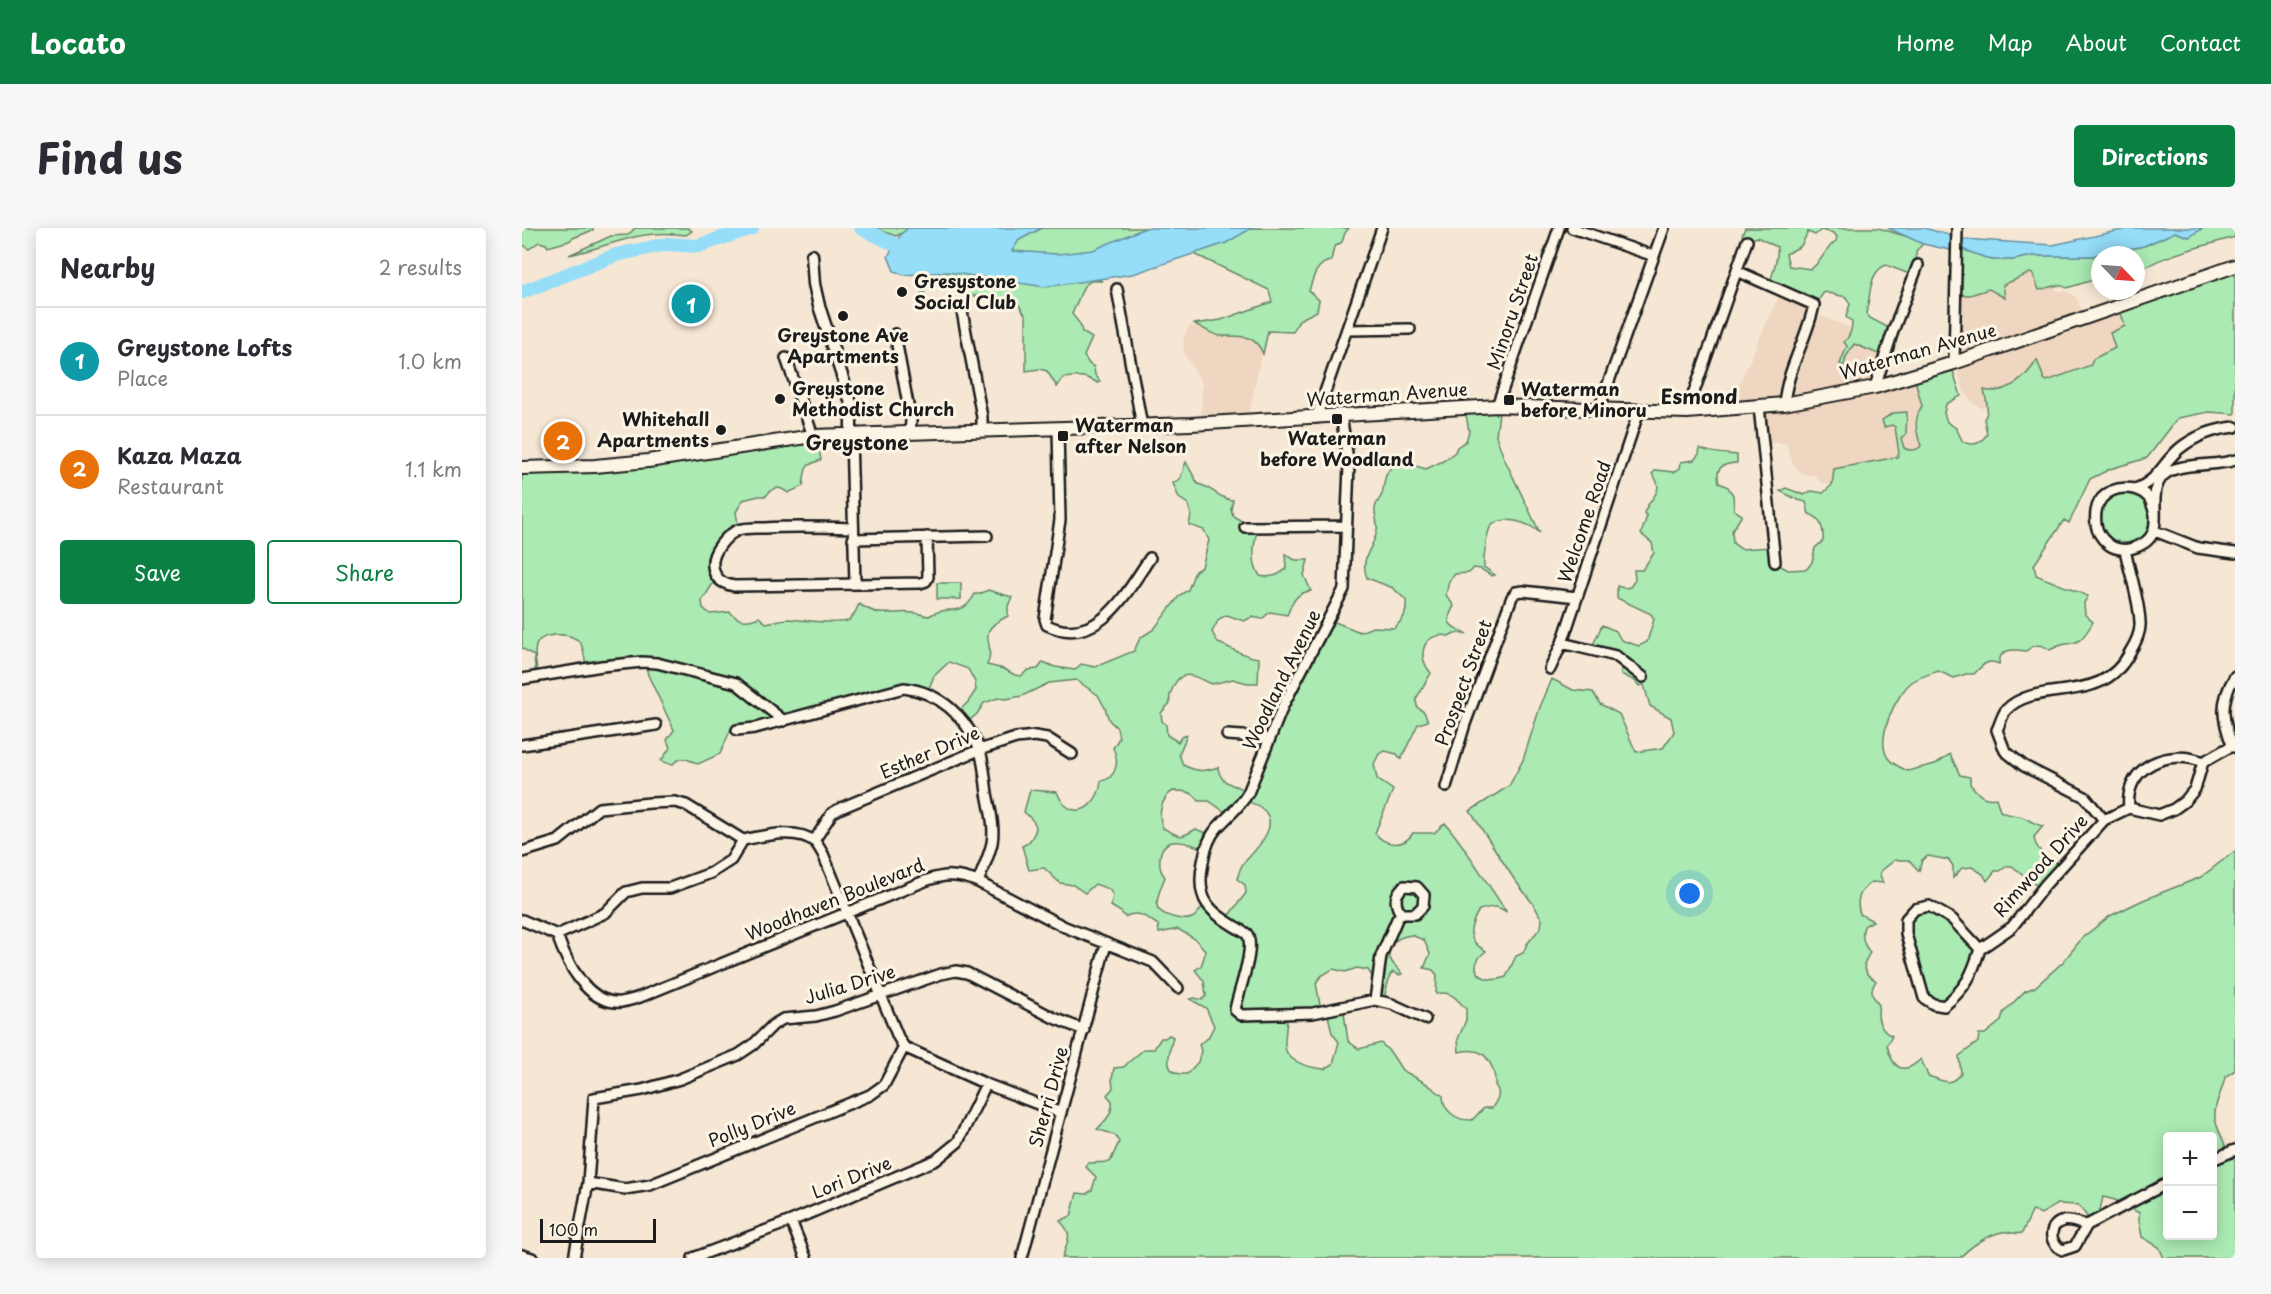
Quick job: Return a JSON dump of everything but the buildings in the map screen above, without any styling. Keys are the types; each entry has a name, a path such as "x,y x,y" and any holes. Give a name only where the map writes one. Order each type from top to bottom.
{"main road":[{"name":"Waterman Avenue","path":"522,468 595,466 648,461 813,436 1142,426 1497,406 1687,412 1784,404 1875,387 1954,363 2235,266"}],"street":[{"path":"1316,418 1382,228"},
{"name":"Minoru Street","path":"1497,406 1559,228"},
{"path":"1572,228 1654,256"},
{"path":"1599,409 1664,228"},
{"path":"1954,363 1958,228"},
{"path":"1687,412 1748,241"},
{"path":"812,255 814,284 819,306 851,403 855,584"},
{"path":"1875,387 1918,265"},
{"path":"1737,271 1814,305 1794,361 1784,404"},
{"path":"1118,289 1142,426"},
{"path":"961,306 982,417 982,431"},
{"path":"1347,330 1410,329"},
{"path":"895,334 910,432"},
{"path":"786,358 813,436"},
{"path":"1759,406 1775,562"},
{"name":"Welcome Road","path":"1550,669 1562,643 1639,411"},
{"name":"Woodland Avenue","path":"1341,415 1349,466 1344,589 1297,678 1268,740 1243,803 1211,836 1204,855 1200,877 1201,894 1209,908 1250,938 1250,951 1235,1010 1241,1015 1299,1015 1375,1000 1392,1004 1425,1019"},
{"path":"2235,427 2210,432 2195,438 2179,450 2148,484 2135,489 2117,489 2102,498 2095,514 2097,532 2108,545 2125,550 2143,545 2155,531 2155,493 2157,484 2164,474 2174,469 2224,464 2235,460"},
{"path":"1058,429 1060,520 1046,623 1052,628 1067,631 1082,629 1103,620 1114,610 1150,558"},
{"path":"2135,489 2149,498 2155,514"},
{"path":"1245,527 1347,526"},
{"path":"853,528 774,527 740,530 728,537 712,562 717,577 723,584 734,586 926,581 928,577 927,537"},
{"path":"2155,531 2198,548 2235,553"},
{"path":"854,539 987,536"},
{"path":"2104,820 2085,797 2024,766 2005,751 1997,730 2006,710 2022,699 2086,688 2108,677 2125,663 2141,624 2125,550"},
{"name":"Prospect Street","path":"1446,787 1465,724 1512,597 1516,592 1577,597"},
{"path":"1562,643 1599,650 1616,656 1643,676"},
{"path":"522,679 602,666 642,662 657,663 736,683 784,721"},
{"path":"2203,762 2179,756 2153,762 2143,771 2127,796 2129,808 2159,815 2174,809 2195,789 2203,762 2234,746 2223,717 2224,700 2235,676"},
{"path":"737,730 784,721 904,688 915,689 937,697 952,709 980,750 993,830 988,857 978,882"},
{"path":"522,745 656,725"},
{"path":"1227,735 1268,740"},
{"name":"Esther Drive","path":"814,841 832,813 841,808 980,750 1016,738 1035,736 1057,743 1072,754"},
{"path":"522,852 558,841 600,808 675,802 687,805 743,840 780,834 814,841 823,854 904,1047 986,1084 1061,1113"},
{"name":"Rimwood Drive","path":"1980,949 2012,927 2051,878 2104,820 2129,808"},
{"path":"522,920 557,935 605,913 626,892 642,888 670,888 711,873 731,860 743,840"},
{"name":"Woodhaven Boulevard","path":"557,935 570,968 579,979 591,991 607,999 620,1002 640,997 941,875 963,876 1065,927 1153,962 1178,988"},
{"path":"1929,906 1952,919 1980,949 1971,976 1958,994 1944,1006 1933,1004 1924,998 1906,934 1906,919 1915,909 1929,906"},
{"path":"1375,1000 1381,956 1386,940 1401,914"},
{"name":"Sherri Drive","path":"1022,1258 1106,944"},
{"name":"Julia Drive","path":"588,1183 594,1098 642,1090 680,1079 738,1055 753,1045 773,1024 783,1019 825,1014 941,974 956,971 977,978 1027,1005 1084,1030"},
{"name":"Polly Drive","path":"588,1183 625,1189 650,1185 870,1095 884,1085 904,1047"},
{"name":"Lori Drive","path":"693,1258 891,1180 944,1155 958,1142 986,1084"},
{"path":"2217,1159 2235,1150"},
{"path":"574,1258 588,1183"},
{"path":"2087,1225 2163,1186"},
{"path":"791,1221 806,1258"},
{"path":"522,1255 532,1258"}],"shaded area":[{"path":"2030,273 2033,274 2039,290 2055,286 2058,291 2068,292 2077,298 2084,318 2119,307 2125,327 2113,351 2093,359 2091,365 2047,381 2044,379 2037,360 2028,375 2010,386 1993,392 1986,408 1982,408 1974,404 1965,393 1954,364 1954,295 1989,289 2005,297 2003,285"},
{"path":"1781,291 1811,304 1813,313 1852,328 1840,364 1844,366 1846,357 1854,344 1881,355 1873,383 1915,379 1922,406 1916,414 1915,429 1921,446 1919,449 1909,451 1904,448 1901,438 1907,413 1893,413 1892,425 1895,427 1899,453 1897,457 1834,469 1832,485 1822,483 1814,475 1805,475 1799,471 1793,464 1786,443 1765,443 1760,407 1729,407"},
{"path":"1198,326 1221,336 1248,337 1259,345 1262,352 1247,423 1201,423 1202,383 1184,353 1183,340 1189,327"}],"green space":[{"path":"522,228 593,228 593,230 569,241 548,247 539,242 529,249 522,244"},
{"path":"635,228 688,228 692,231 686,235 669,233 639,236 569,255 611,236 628,235"},
{"path":"873,228 908,228 896,236"},
{"path":"1042,228 1146,228 1096,250 1053,256 1012,256 1011,247 1017,241"},
{"path":"1239,228 1349,228 1342,242 1334,247 1331,261 1322,265 1314,276 1309,291 1319,300 1317,311 1299,320 1293,332 1268,331 1263,354 1260,347 1252,340 1241,336 1219,336 1195,324 1221,320 1272,302 1269,290 1182,248"},
{"path":"1745,228 1878,228 1912,238 1923,244 1916,251 1917,266 1912,275 1886,265 1880,268 1873,279 1866,313 1870,318 1891,329 1881,355 1854,344 1846,357 1844,366 1840,364 1847,346 1844,342 1849,336 1852,325 1846,317 1850,304 1846,297 1824,292 1816,304 1770,284 1777,247 1757,237 1745,242 1742,235","holes":["1821,230 1834,233 1837,237 1836,241 1811,269 1789,266 1786,254 1801,246 1808,232 1815,235"]},
{"path":"2203,228 2235,228 2235,237 2169,256 2145,268 2144,246 2175,232 2189,237"},
{"path":"1956,247 1992,260 2012,260 2033,256 2091,256 2091,281 2067,288 2057,285 2039,290 2033,274 2030,273 2003,285 2005,298 1989,289 1970,295 1954,295 1954,261 1951,261"},
{"path":"2235,267 2235,414 2209,412 2178,418 2147,458 2110,469 2090,479 2069,523 2064,520 2034,565 2036,575 2088,596 2084,603 2085,615 2093,622 2082,638 2050,650 2038,645 2026,651 2004,652 1999,664 1988,662 1974,674 1954,678 1938,671 1912,682 1894,706 1884,740 1888,758 1908,771 1935,764 1950,754 1960,775 1970,777 1970,784 1981,796 1996,798 2000,811 2043,826 2034,837 2035,842 2043,854 2060,866 2041,889 2012,866 1995,871 1987,881 1983,874 1972,867 1962,868 1953,878 1953,866 1949,860 1928,856 1922,860 1919,871 1909,860 1895,860 1881,871 1883,883 1872,882 1864,889 1858,900 1860,914 1873,921 1863,929 1864,943 1870,952 1864,964 1867,974 1876,981 1872,993 1879,1005 1880,1024 1884,1031 1892,1036 1887,1045 1895,1064 1908,1068 1921,1059 1928,1076 1949,1082 1961,1073 1959,1056 1978,1042 1979,1034 1985,1034 2001,1021 2003,1013 2025,991 2035,987 2063,962 2083,937 2110,916 2201,877 2235,851 2235,1070 2225,1077 2215,1119 2227,1151 2235,1146 2235,1258 2164,1258 2159,1247 2142,1237 2139,1213 2115,1200 2103,1197 2099,1213 2090,1220 2078,1205 2058,1204 2041,1214 2033,1210 2022,1233 2002,1232 1991,1236 1960,1258 1062,1258 1068,1242 1068,1234 1060,1221 1071,1216 1077,1193 1086,1194 1092,1190 1096,1177 1085,1166 1089,1163 1110,1162 1119,1142 1115,1135 1097,1129 1110,1113 1112,1101 1107,1095 1113,1088 1114,1068 1124,1067 1144,1049 1154,1049 1161,1038 1169,1035 1173,1037 1169,1057 1170,1068 1179,1074 1187,1074 1198,1062 1201,1051 1199,1044 1208,1038 1214,1026 1206,1008 1190,999 1202,1000 1206,996 1204,981 1195,970 1201,966 1206,951 1195,939 1178,929 1159,933 1158,925 1142,915 1134,914 1125,917 1111,906 1113,895 1109,889 1095,884 1085,893 1073,885 1060,883 1044,868 1029,870 1022,846 1028,843 1036,830 1035,823 1024,812 1030,790 1057,792 1065,805 1072,809 1084,809 1094,800 1101,781 1110,777 1115,769 1116,758 1113,748 1119,738 1117,728 1109,720 1098,695 1076,680 1049,683 1022,696 998,698 984,703 977,714 964,725 957,713 976,690 975,682 968,669 949,662 934,676 927,693 912,690 740,728 730,731 720,754 698,764 681,759 672,765 661,761 670,748 667,740 674,730 648,675 645,661 586,667 583,649 577,640 566,635 553,635 547,636 536,645 538,676 536,676 534,656 522,648 522,468 544,469 817,436 821,460 806,468 803,486 788,493 776,488 766,496 743,500 736,512 739,530 715,558 717,577 702,601 703,608 710,614 730,612 743,620 759,617 766,623 783,619 839,622 851,619 859,604 875,612 906,612 929,616 936,612 965,607 975,594 988,590 1012,597 1008,606 1008,616 997,622 988,633 990,656 987,665 1021,676 1028,670 1038,669 1043,662 1055,667 1075,670 1081,664 1095,667 1134,651 1140,638 1154,629 1180,595 1188,590 1195,571 1202,567 1209,540 1204,530 1189,525 1191,515 1188,504 1179,498 1173,483 1180,479 1186,462 1198,484 1224,498 1233,500 1231,509 1233,516 1250,526 1258,526 1254,558 1260,576 1274,576 1284,571 1286,568 1285,554 1295,560 1308,560 1304,575 1311,591 1298,596 1287,615 1270,612 1262,619 1252,617 1244,621 1227,615 1219,619 1212,632 1218,643 1259,658 1258,683 1233,679 1212,684 1196,677 1182,676 1174,685 1170,703 1161,713 1167,735 1178,742 1181,737 1187,735 1179,754 1183,765 1200,770 1218,767 1224,780 1246,790 1327,619 1360,632 1373,627 1394,628 1404,616 1406,600 1393,588 1367,578 1365,570 1366,558 1377,530 1375,506 1382,494 1390,469 1393,465 1409,464 1426,469 1443,461 1466,441 1469,431 1465,409 1500,405 1496,436 1504,458 1540,533 1516,521 1496,522 1491,526 1488,534 1484,563 1484,567 1495,575 1492,576 1481,569 1474,568 1469,573 1455,574 1449,581 1446,595 1454,606 1449,617 1450,624 1467,634 1440,635 1428,641 1423,652 1426,666 1431,673 1416,699 1417,707 1424,712 1428,721 1418,724 1401,759 1397,754 1385,751 1379,754 1374,764 1377,779 1393,790 1375,833 1384,841 1394,844 1405,841 1413,833 1434,833 1445,823 1507,912 1493,907 1479,910 1471,928 1472,938 1479,947 1486,951 1479,958 1476,970 1484,977 1498,979 1506,977 1516,956 1523,953 1527,944 1541,927 1542,920 1470,811 1509,786 1523,760 1540,707 1552,679 1573,690 1593,692 1600,704 1619,714 1636,752 1663,748 1674,732 1671,718 1650,706 1644,685 1639,686 1635,681 1621,674 1620,659 1592,647 1602,625 1616,631 1621,640 1639,646 1647,642 1654,619 1651,614 1617,598 1617,586 1630,587 1635,580 1634,570 1642,570 1654,553 1652,543 1641,534 1647,516 1644,513 1656,494 1658,485 1652,474 1656,470 1674,472 1680,468 1681,462 1694,460 1700,448 1737,455 1737,463 1721,467 1718,473 1719,483 1728,487 1733,495 1734,510 1742,515 1732,531 1733,543 1741,549 1771,547 1774,562 1788,570 1807,569 1812,562 1815,548 1823,541 1821,524 1809,514 1806,502 1780,491 1786,488 1804,495 1812,491 1823,493 1832,485 1834,469 1897,457 1899,453 1895,427 1892,425 1884,427 1882,420 1893,413 1907,412 1906,434 1901,438 1904,448 1913,450 1919,448 1921,446 1916,421 1922,406 1915,380 1951,365 1961,396 1946,404 1944,413 1947,422 1956,428 1963,442 1974,444 1987,434 1984,419 1987,405 1984,390 2000,390 2015,384 2037,360 2044,379 2047,381 2091,365 2093,359 2115,348 2110,333 2125,326 2119,307 2145,300 2145,298","holes":["1173,791 1191,793 1199,801 1209,801 1228,814 1243,800 1258,806 1267,814 1269,821 1264,838 1242,865 1237,879 1245,885 1246,893 1226,919 1204,904 1196,916 1188,919 1171,917 1158,908 1158,897 1165,877 1160,868 1160,859 1165,845 1177,842 1206,850 1211,835 1196,829 1180,836 1163,828 1160,818 1163,803","1411,935 1424,940 1430,954 1424,968 1433,970 1437,975 1436,994 1449,994 1466,1009 1466,1020 1458,1039 1459,1052 1479,1052 1488,1059 1493,1069 1498,1091 1497,1100 1492,1108 1484,1108 1472,1120 1461,1119 1452,1114 1445,1106 1443,1096 1402,1070 1381,1043 1359,1049 1348,1041 1343,1006 1327,1011 1332,1033 1339,1042 1333,1064 1325,1069 1299,1063 1286,1050 1287,1015 1321,1010 1316,983 1321,976 1333,969 1345,972 1357,968 1368,970 1376,982 1373,1002 1383,1002 1390,975 1393,972 1402,974 1389,956 1390,947 1396,940"]},
{"path":"916,271 1091,276 1102,281 1091,281 1084,286 1072,314 1080,324 1082,332 1092,338 1084,356 1094,367 1095,375 1100,381 1098,383 1081,377 1063,378 1057,387 1047,371 1039,369 1026,371 1026,316 1017,302 959,296 950,288 940,284 928,286 921,300 923,278"},
{"path":"2147,484 2156,533 2133,551 2100,537 2100,499"},
{"path":"937,583 961,583 961,599 937,599"},
{"path":"1921,906 1938,908 1979,949 1952,1001 1926,1001 1907,937 1908,919"}],"water":[{"path":"908,228 1042,228 1019,240 1012,251 1058,254 1093,250 1145,228 1252,228 1226,243 1133,274 1045,287 948,272 904,275 894,271 888,256 901,234"},
{"path":"1888,228 1924,228 1963,239 2053,245 2131,228 2203,228 2189,237 2175,232 2144,246 2091,246 2091,256 2033,256 2012,260 1992,260 1956,247 1955,251 1923,244"}],"waterway":[{"path":"522,292 616,255 667,244 698,246 752,228"},
{"path":"861,228 910,252"}],"place":[{"name":"Gresystone Social Club","path":"902,292"},
{"name":"Greystone Lofts","path":"691,304"},
{"name":"Greystone Ave Apartments","path":"843,316"},
{"name":"Greystone Methodist Church","path":"780,399"},
{"name":"Waterman before Minoru","path":"1509,400"},
{"name":"Waterman before Woodland","path":"1337,419"},
{"name":"Whitehall Apartments","path":"721,430"},
{"name":"Waterman after Nelson","path":"1063,436"},
{"name":"Kaza Maza","path":"563,441"}],"district":[{"name":"Esmond","path":"1699,397"},
{"name":"Greystone","path":"857,443"}]}
